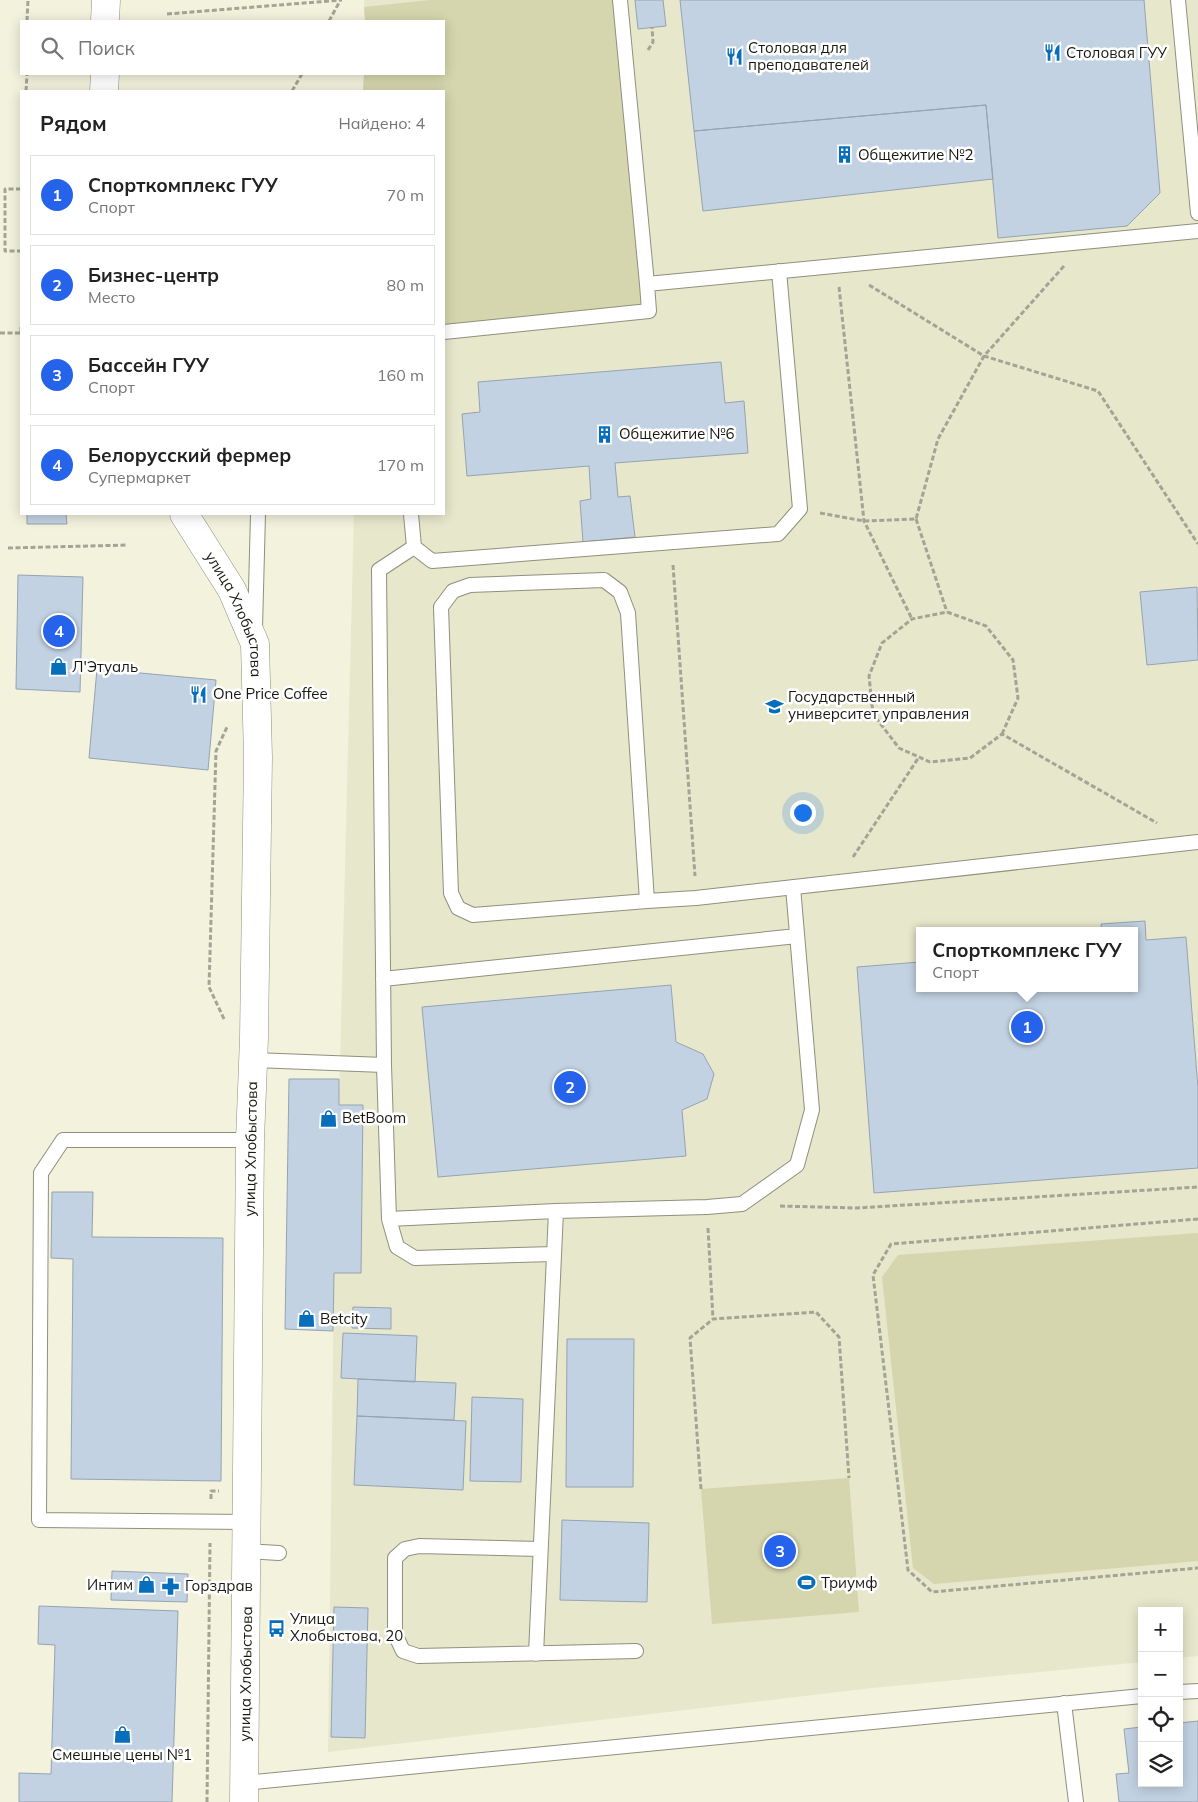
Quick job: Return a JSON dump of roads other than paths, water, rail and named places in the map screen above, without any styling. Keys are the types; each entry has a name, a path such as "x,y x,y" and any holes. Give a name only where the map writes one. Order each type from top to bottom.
{"street":[{"path":"105,20 106,0"},
{"path":"104,90 105,75"},
{"name":"улица Хлобыстова","path":"185,515 232,590 255,644 258,738 250,1140 244,1792"}],"lane":[{"path":"445,332 649,311 620,0"},
{"path":"1178,0 1198,213"},
{"path":"647,284 1198,231"},
{"path":"411,515 414,547 432,561 778,534 800,509 779,271"},
{"path":"255,644 258,515"},
{"path":"414,547 379,570 384,1064 389,1219 397,1246 415,1258 554,1254"},
{"path":"647,901 628,613 620,592 604,580 470,585 453,591 441,606 451,893 458,908 473,915 696,898 1195,842"},
{"path":"389,1219 556,1211 707,1207 742,1204 797,1165 812,1110 793,887"},
{"path":"383,979 797,936"},
{"path":"253,1060 384,1064"},
{"path":"247,1522 38,1520 41,1173 63,1140 250,1140"},
{"path":"536,1654 556,1211"},
{"path":"540,1549 419,1546 405,1549 395,1558 394,1634 403,1652 418,1656 636,1651"},
{"path":"247,1551 279,1553"},
{"path":"1183,1692 1198,1690"},
{"path":"244,1792 1138,1696"},
{"path":"1064,1703 1076,1802"}],"place":[{"name":"Столовая ГУУ","path":"1052,53"},
{"name":"Столовая для преподавателей","path":"734,57"},
{"name":"Общежитие №2","path":"844,155"},
{"name":"Общежитие №6","path":"605,434"},
{"name":"Белорусский фермер","path":"59,631"},
{"name":"Л'Этуаль","path":"58,667"},
{"name":"One Price Coffee","path":"199,694"},
{"name":"Государственный университет управления","path":"774,706"},
{"name":"Спорткомплекс ГУУ","path":"1027,1027"},
{"name":"Бизнес-центр","path":"570,1087"},
{"name":"BetBoom","path":"328,1118"},
{"name":"Betcity","path":"306,1319"},
{"name":"Бассейн ГУУ","path":"780,1551"},
{"name":"Триумф","path":"807,1583"},
{"name":"Интим","path":"147,1585"},
{"name":"Горздрав","path":"171,1586"},
{"name":"Улица Хлобыстова, 20","path":"276,1628"},
{"name":"Смешные цены №1","path":"122,1734"}]}
